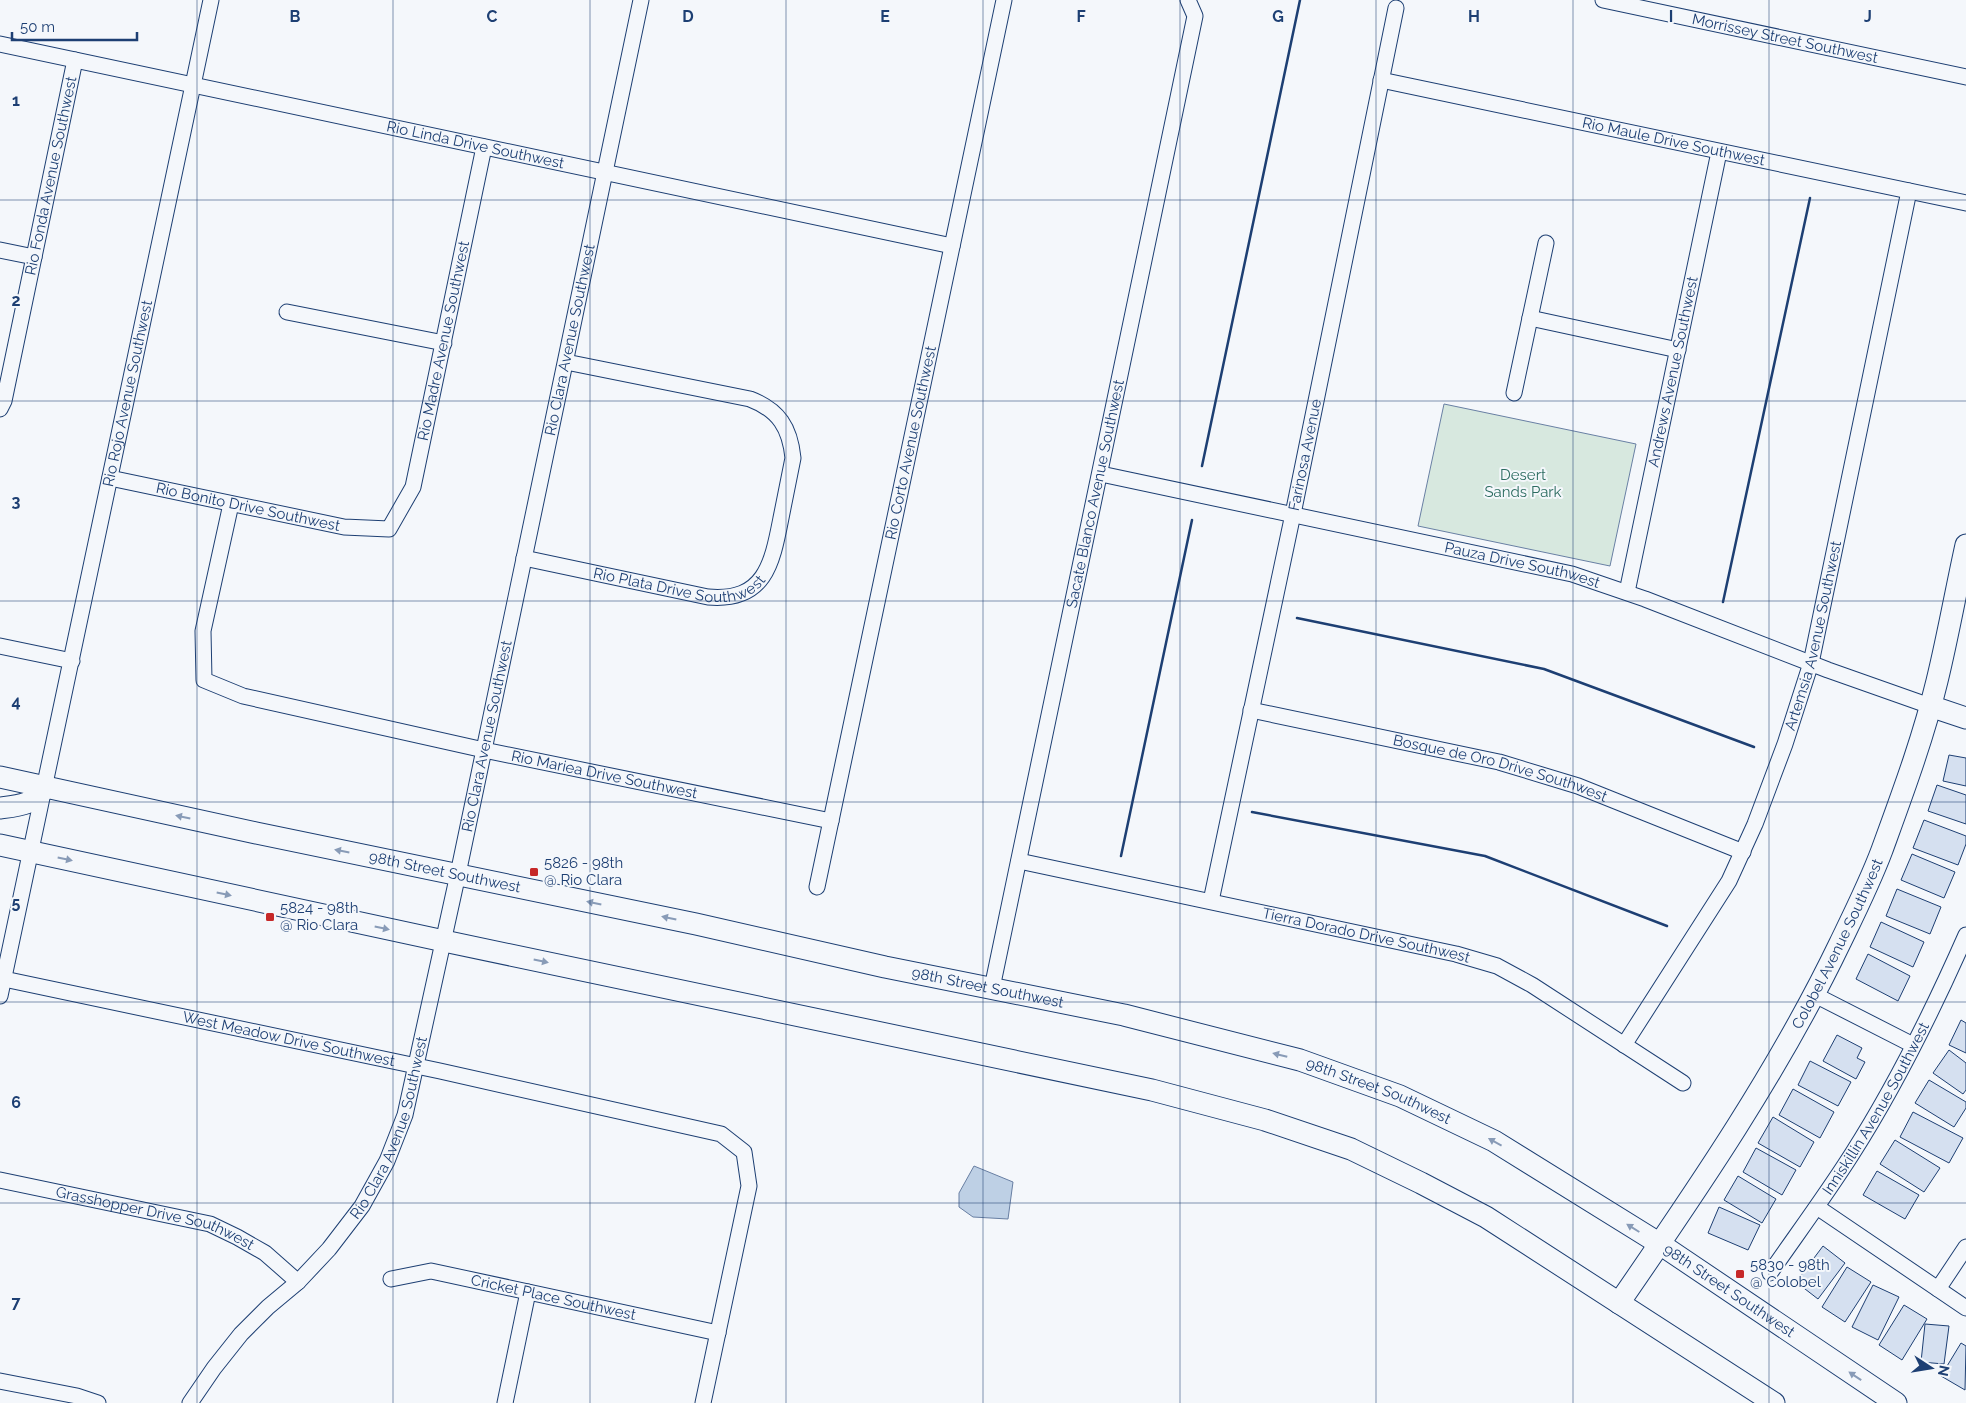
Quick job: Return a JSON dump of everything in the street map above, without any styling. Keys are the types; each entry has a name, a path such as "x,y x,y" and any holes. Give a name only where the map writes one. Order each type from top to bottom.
{"main road":[{"name":"Colobel Avenue Southwest","path":"1619,1303 1660,1244 1781,1056 1852,918 1881,852 1924,729 1966,545"},
{"path":"1930,706 1966,718"},
{"name":"98th Street Southwest","path":"0,777 256,833 1124,1015 1300,1060 1400,1096 1494,1141 1660,1244 1896,1403"},
{"path":"0,808 18,806 34,801 46,787"},
{"path":"0,845 444,941 1115,1082 1265,1120 1351,1149 1486,1217 1774,1403"}],"street":[{"name":"Rio Rojo Avenue Southwest","path":"0,996 212,0"},
{"name":"Rio Clara Avenue Southwest","path":"190,1403 214,1368 242,1334 268,1307 298,1282 329,1249 362,1206 387,1161 405,1115 444,941 641,0"},
{"name":"Rio Corto Avenue Southwest","path":"817,887 1004,0"},
{"name":"Sacate Blanco Avenue Southwest","path":"992,988 1101,474 1195,16 1188,0"},
{"name":"Morrissey Street Southwest","path":"1603,0 1966,77"},
{"name":"Farinosa Avenue","path":"1211,901 1293,514 1396,8"},
{"name":"Rio Linda Drive Southwest","path":"0,44 952,246"},
{"name":"Rio Fonda Avenue Southwest","path":"0,409 4,400 75,60"},
{"name":"Rio Maule Drive Southwest","path":"1381,80 1966,203"},
{"name":"Rio Madre Avenue Southwest","path":"388,529 413,488 484,147"},
{"name":"Andrews Avenue Southwest","path":"1627,592 1719,152"},
{"name":"Artemsia Avenue Southwest","path":"1624,1045 1729,881 1755,824 1786,744 1811,663 1909,191"},
{"path":"1514,393 1546,243"},
{"path":"0,250 34,257"},
{"path":"287,312 444,343"},
{"path":"1530,318 1678,350"},
{"name":"Rio Plata Drive Southwest","path":"524,558 708,598 722,598 747,591 759,582 768,570 774,553 793,458 792,444 786,427 775,414 764,405 750,399 566,362"},
{"name":"Pauza Drive Southwest","path":"1101,474 1572,574 1627,592 1811,663 1930,706"},
{"name":"Rio Bonito Drive Southwest","path":"110,478 344,527 388,529"},
{"name":"Rio Mariea Drive Southwest","path":"231,504 203,632 204,680 243,696 484,750 831,822"},
{"path":"0,646 72,661"},
{"name":"Bosque de Oro Drive Southwest","path":"1251,710 1500,762 1578,786 1743,852"},
{"name":"Tierra Dorado Drive Southwest","path":"1019,861 1456,954 1497,966 1532,985 1683,1083"},
{"name":"Inniskillin Avenue Southwest","path":"1770,1273 1817,1207 1862,1136 1913,1045 1943,987 1966,935"},
{"name":"West Meadow Drive Southwest","path":"4,979 721,1134 744,1152 749,1186 718,1333"},
{"path":"1814,995 1913,1045"},
{"name":"Grasshopper Drive Southwest","path":"0,1180 210,1224 265,1253 298,1282"},
{"path":"1817,1207 1966,1308"},
{"path":"1938,1289 1966,1247"},
{"name":"Cricket Place Southwest","path":"390,1279 431,1271 718,1333"},
{"path":"505,1403 528,1292"},
{"path":"703,1403 718,1333"},
{"path":"0,1381 77,1396 98,1403"}],"green space":[{"name":"Desert Sands Park","path":"1444,404 1636,444 1610,566 1418,526"}],"water":[{"path":"974,1166 1013,1182 1008,1219 973,1217 959,1207 959,1193"}],"building":[{"path":"1949,755 1966,758 1966,786 1943,781"},
{"path":"1937,785 1966,795 1966,824 1928,811"},
{"path":"1924,820 1966,836 1966,844 1958,865 1913,848"},
{"path":"1912,854 1955,872 1944,898 1901,880"},
{"path":"1897,889 1941,907 1930,934 1886,916"},
{"path":"1881,922 1924,942 1913,967 1870,947"},
{"path":"1868,954 1910,976 1898,1001 1856,979"},
{"path":"1961,1020 1966,1023 1966,1053 1949,1045"},
{"path":"1837,1035 1862,1048 1857,1058 1865,1062 1856,1079 1823,1061"},
{"path":"1949,1050 1966,1063 1966,1090 1963,1094 1933,1073"},
{"path":"1810,1061 1851,1082 1838,1106 1798,1085"},
{"path":"1929,1080 1966,1102 1966,1108 1954,1127 1915,1103"},
{"path":"1793,1089 1834,1112 1820,1138 1779,1115"},
{"path":"1913,1112 1963,1138 1949,1163 1900,1137"},
{"path":"1773,1117 1814,1142 1800,1167 1758,1143"},
{"path":"1895,1140 1940,1168 1924,1192 1880,1164"},
{"path":"1756,1148 1796,1170 1782,1195 1743,1172"},
{"path":"1877,1171 1919,1195 1905,1219 1863,1195"},
{"path":"1738,1176 1776,1199 1762,1223 1724,1200"},
{"path":"1719,1207 1760,1225 1748,1250 1708,1233"},
{"path":"1823,1246 1845,1263 1818,1299 1796,1282"},
{"path":"1847,1267 1871,1282 1845,1322 1822,1307"},
{"path":"1873,1285 1899,1297 1878,1340 1852,1327"},
{"path":"1904,1305 1927,1319 1902,1360 1879,1345"},
{"path":"1925,1324 1949,1326 1944,1364 1921,1362"},
{"path":"1961,1343 1966,1346 1965,1390 1941,1376"}],"wall":[{"path":"1202,466 1300,0"},
{"path":"1723,602 1810,198"},
{"path":"1121,856 1192,520"},
{"path":"1297,618 1544,669 1754,747"},
{"path":"1252,812 1485,856 1667,926"}],"place":[{"name":"5826 - 98th @ Rio Clara","path":"534,872"},
{"name":"5824 - 98th @ Rio Clara","path":"270,917"},
{"name":"5830 - 98th @ Colobel","path":"1740,1274"}]}
